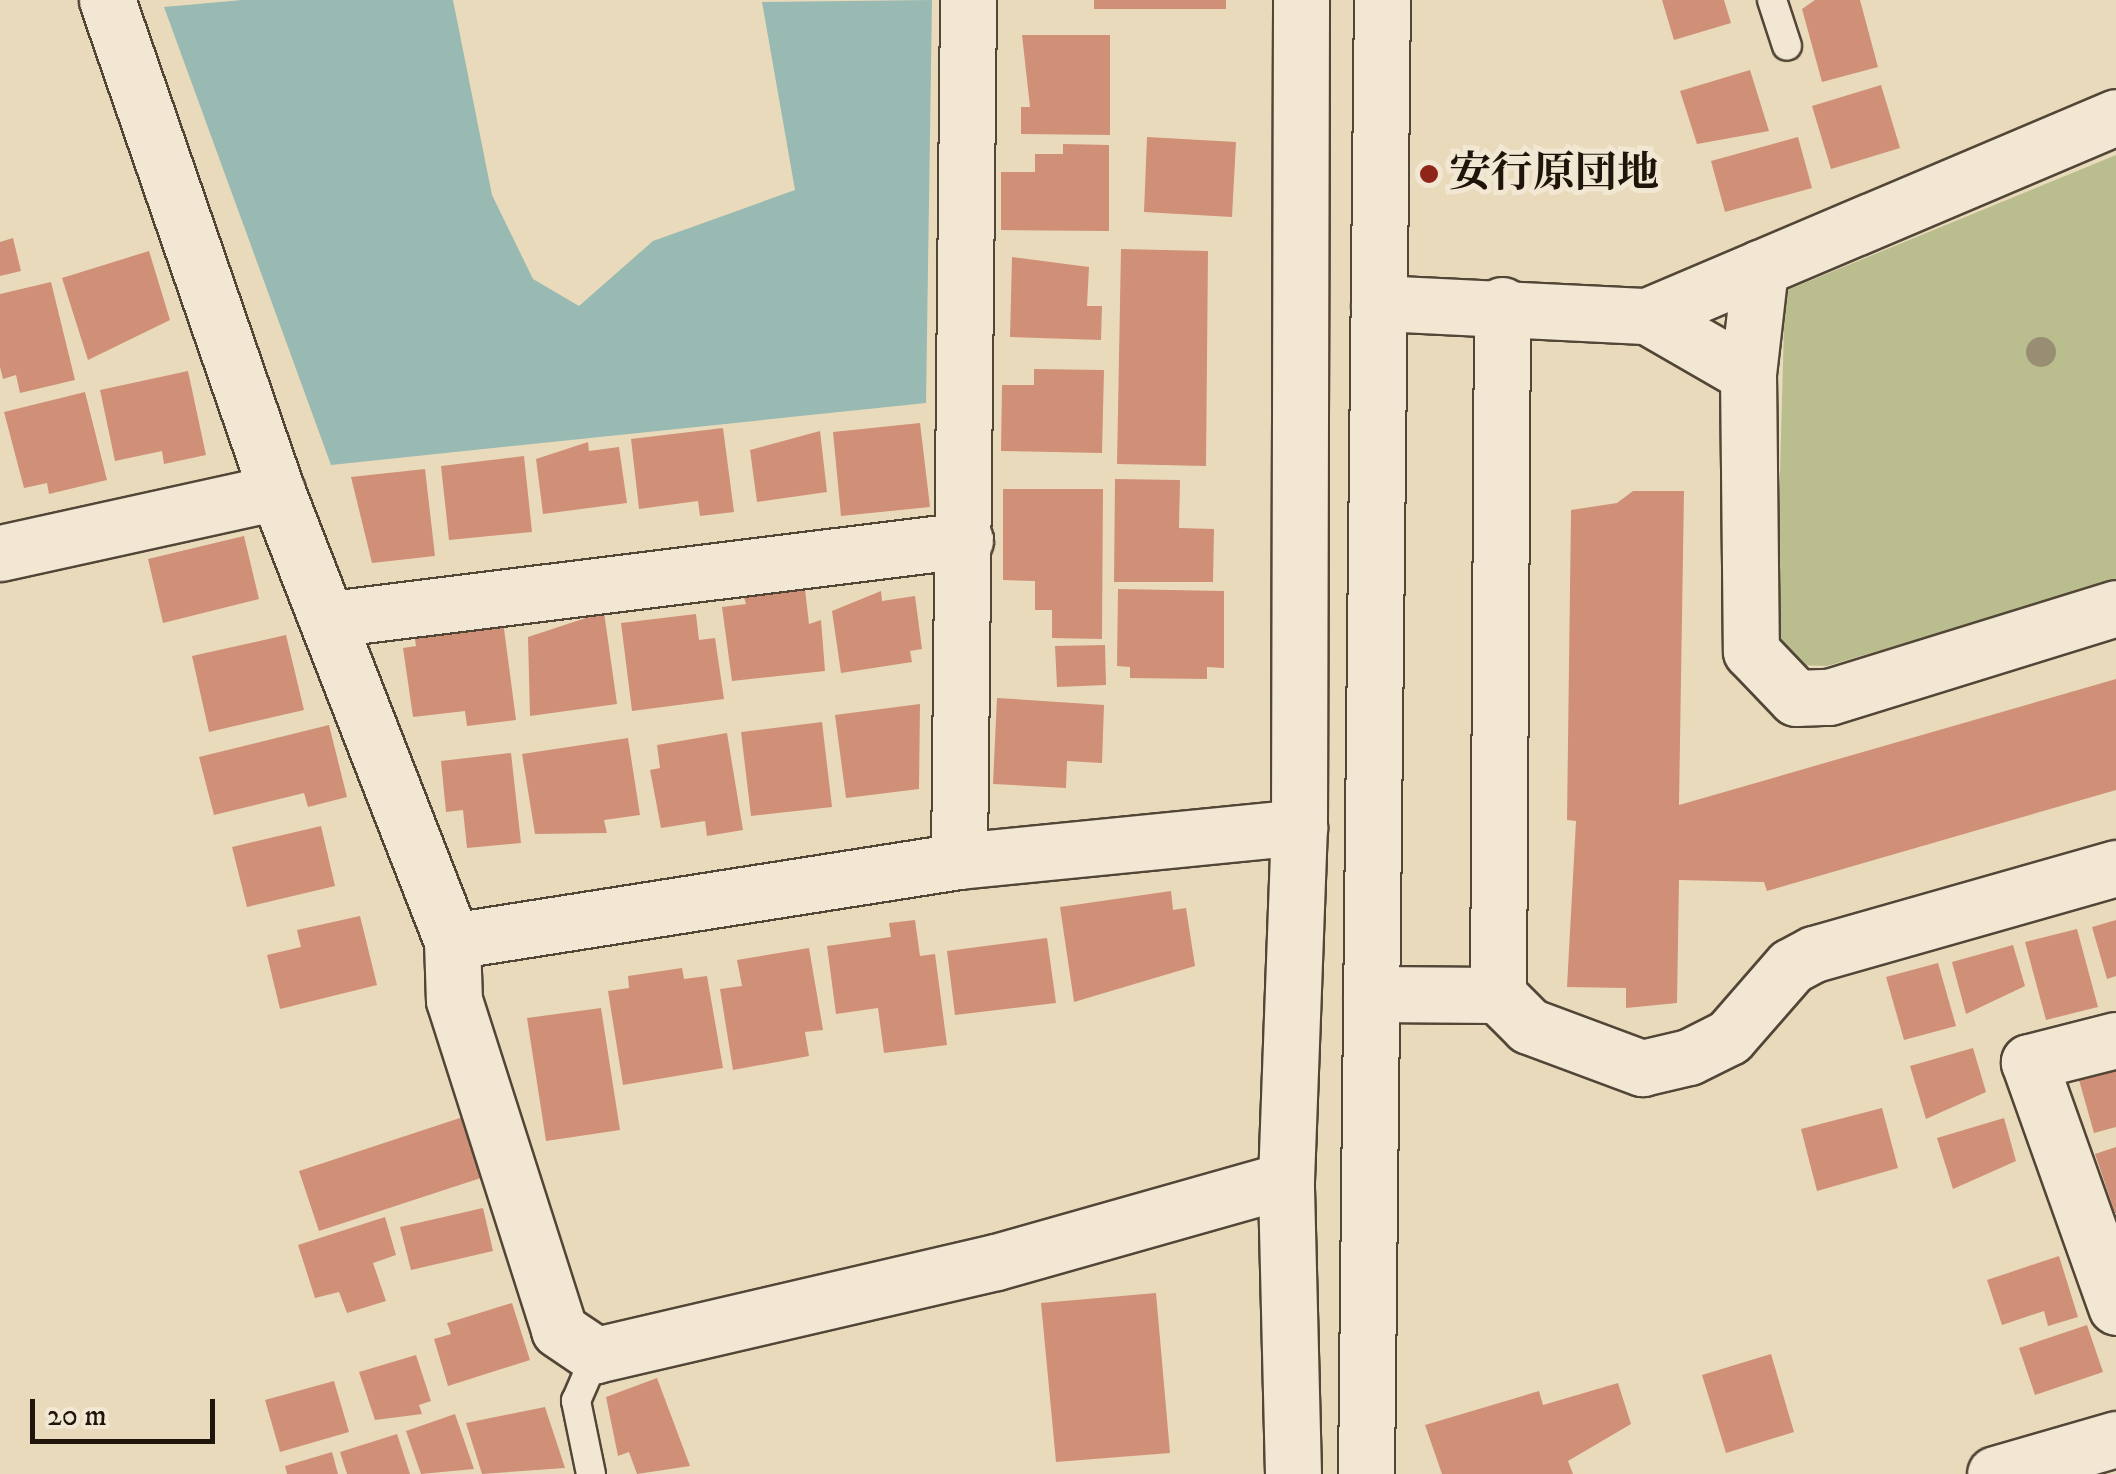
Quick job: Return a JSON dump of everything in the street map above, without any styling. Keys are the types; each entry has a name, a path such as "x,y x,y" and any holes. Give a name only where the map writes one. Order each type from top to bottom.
{"street":[{"path":"108,0 278,492 331,619 452,941 454,1000 559,1330 596,1355 996,1262 1286,1180"},
{"path":"960,861 968,0"},
{"path":"1292,1474 1286,1180 1299,827 1301,0"},
{"path":"1366,1474 1382,0"},
{"path":"1648,316 2116,118"},
{"path":"1760,268 1748,374 1751,651 1796,698 1828,696 2116,608"},
{"path":"1378,303 1502,305 1648,316 1748,374"},
{"path":"1498,995 1502,305"},
{"path":"0,553 278,492"},
{"path":"331,619 965,540"},
{"path":"452,941 960,861 1299,827"},
{"path":"1371,994 1498,995 1529,1026 1642,1068 1729,1038 1791,966 1814,954 2116,868"},
{"path":"2116,1040 2029,1062 2116,1308"},
{"path":"1996,1474 2116,1439"}],"lane":[{"path":"1772,0 1787,46"},
{"path":"592,1474 576,1401 596,1355"}],"green space":[{"path":"2116,155 2116,581 1827,666 1799,665 1778,649 1776,618 1785,291"}],"water":[{"path":"242,0 453,0 492,195 533,279 579,306 653,241 795,190 762,2 932,0 926,403 331,465 164,7"}],"building":[{"path":"1094,0 1226,0 1226,9 1094,9"},
{"path":"1662,0 1724,0 1731,23 1674,40"},
{"path":"1815,0 1860,0 1878,67 1822,82 1802,9"},
{"path":"1022,35 1110,35 1110,135 1021,134 1021,107 1030,107"},
{"path":"1750,70 1769,131 1697,144 1680,91"},
{"path":"1881,85 1900,148 1831,169 1812,106"},
{"path":"1147,137 1236,142 1232,217 1144,212"},
{"path":"1798,137 1812,188 1725,212 1711,161"},
{"path":"1063,144 1109,145 1109,231 1001,230 1001,172 1035,172 1035,154 1063,154"},
{"path":"13,238 21,271 0,276 0,242"},
{"path":"1121,249 1208,251 1206,466 1117,464"},
{"path":"149,251 170,320 88,360 62,278"},
{"path":"1012,257 1089,267 1087,306 1102,306 1101,340 1010,337"},
{"path":"51,282 75,380 20,393 16,375 3,379 0,367 0,294"},
{"path":"1034,369 1104,370 1102,453 1001,451 1002,385 1034,385"},
{"path":"188,371 206,455 164,464 162,451 115,461 100,390"},
{"path":"85,392 107,480 49,494 47,483 24,488 4,412"},
{"path":"920,423 930,507 841,516 833,432"},
{"path":"723,428 734,512 700,516 698,501 639,509 631,439"},
{"path":"820,431 827,492 757,502 750,450"},
{"path":"588,442 589,451 619,447 627,503 543,514 536,459"},
{"path":"524,456 532,532 449,540 441,466"},
{"path":"425,469 435,556 372,563 351,477"},
{"path":"1115,479 1180,480 1179,528 1214,529 1213,582 1114,582"},
{"path":"1003,489 1103,489 1102,639 1052,638 1052,610 1035,610 1035,581 1003,580"},
{"path":"1633,491 1684,491 1679,805 2116,679 2116,790 1767,891 1764,882 1679,880 1677,1003 1626,1008 1626,988 1567,987 1576,821 1567,820 1571,510 1617,503"},
{"path":"244,536 259,599 163,623 148,559"},
{"path":"805,589 809,624 821,620 825,671 732,681 722,607 746,604 743,594"},
{"path":"1118,589 1224,591 1224,668 1207,667 1207,679 1130,678 1130,667 1117,666"},
{"path":"881,591 882,601 915,596 922,649 910,651 912,662 841,673 832,611"},
{"path":"604,612 617,704 530,716 528,637"},
{"path":"696,614 699,640 715,638 724,699 632,711 621,623"},
{"path":"503,621 516,720 467,726 465,711 413,717 403,648 416,646 414,633"},
{"path":"286,635 304,710 209,732 192,656"},
{"path":"1105,645 1106,685 1057,687 1055,646"},
{"path":"997,698 1104,705 1102,763 1067,761 1066,788 993,784"},
{"path":"920,704 919,789 846,798 835,715"},
{"path":"822,722 832,807 751,816 741,732"},
{"path":"329,725 347,797 308,807 304,793 214,815 199,757"},
{"path":"727,733 743,830 707,836 705,821 661,828 650,770 660,768 657,745"},
{"path":"628,738 640,815 604,820 607,833 535,834 522,754"},
{"path":"511,753 521,843 467,848 463,810 446,812 441,761"},
{"path":"321,826 335,886 247,907 232,847"},
{"path":"1171,891 1173,910 1186,908 1195,966 1074,1002 1060,907"},
{"path":"360,916 377,985 280,1009 267,955 301,947 297,930"},
{"path":"915,920 920,956 935,954 947,1045 884,1053 878,1008 836,1014 827,946 891,937 889,923"},
{"path":"2116,920 2116,976 2107,979 2092,927"},
{"path":"2077,929 2098,1007 2046,1020 2025,942"},
{"path":"1047,938 1056,1003 955,1015 947,951"},
{"path":"2013,945 2025,986 1966,1014 1952,962"},
{"path":"809,948 823,1030 805,1032 809,1056 733,1070 720,989 742,986 737,960"},
{"path":"1938,963 1956,1026 1904,1040 1886,977"},
{"path":"682,968 684,979 707,976 723,1068 623,1085 608,991 629,988 628,976"},
{"path":"601,1008 620,1130 546,1141 527,1018"},
{"path":"1973,1048 1986,1092 1926,1119 1910,1066"},
{"path":"2116,1062 2116,1127 2094,1133 2077,1073"},
{"path":"1882,1108 1898,1168 1817,1191 1801,1129"},
{"path":"469,1115 490,1175 319,1231 299,1171"},
{"path":"2004,1118 2016,1161 1953,1189 1937,1138"},
{"path":"2116,1147 2116,1213 2115,1213 2095,1154"},
{"path":"483,1208 493,1251 411,1270 400,1227"},
{"path":"385,1217 396,1255 373,1263 386,1301 347,1313 339,1292 315,1298 298,1245"},
{"path":"2059,1256 2078,1317 2048,1326 2044,1311 2002,1325 1987,1280"},
{"path":"1156,1293 1170,1453 1056,1462 1041,1303"},
{"path":"512,1303 530,1360 448,1386 434,1339 451,1334 447,1323"},
{"path":"2087,1325 2103,1372 2035,1395 2019,1348"},
{"path":"1771,1354 1794,1432 1726,1453 1702,1375"},
{"path":"416,1355 431,1401 419,1405 422,1414 375,1420 359,1372"},
{"path":"657,1378 690,1466 637,1474 629,1452 618,1456 606,1397"},
{"path":"334,1381 349,1432 280,1452 265,1400"},
{"path":"1618,1383 1631,1424 1568,1461 1573,1474 1442,1474 1425,1425 1539,1391 1543,1405"},
{"path":"545,1407 565,1468 482,1474 466,1423"},
{"path":"455,1414 474,1469 421,1474 406,1431"},
{"path":"397,1434 410,1474 347,1474 340,1452"},
{"path":"332,1452 338,1474 287,1474 285,1466"}],"place":[{"name":"安行原団地","path":"1429,174"}]}
